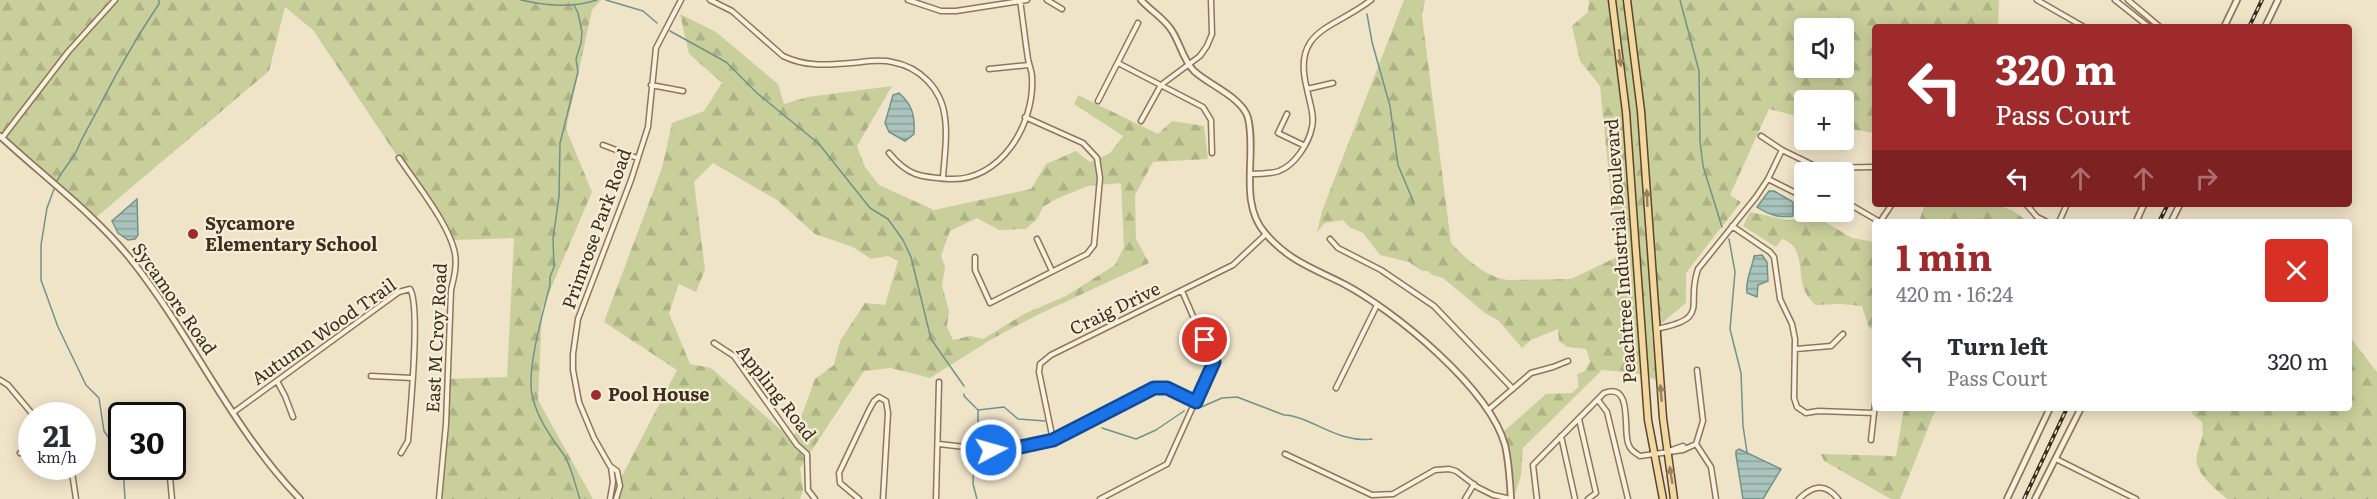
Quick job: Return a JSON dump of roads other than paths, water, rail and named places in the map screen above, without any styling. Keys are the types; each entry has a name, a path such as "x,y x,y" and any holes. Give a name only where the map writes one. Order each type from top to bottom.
{"main road":[{"name":"Peachtree Industrial Boulevard","path":"1612,0 1626,112 1648,420 1663,499"},
{"name":"Peachtree Industrial Boulevard","path":"1627,0 1641,111 1655,329 1674,499"}],"street":[{"path":"1,138 68,52 115,0"},
{"name":"Primrose Park Road","path":"610,499 613,482 610,466 594,438 579,402 573,370 573,354 578,319 631,180 648,127 656,48 681,0"},
{"path":"710,0 732,11 783,56 793,61 817,66 890,61 913,68 926,78 938,93 946,119 943,178"},
{"path":"908,0 941,11 956,11 1027,0"},
{"path":"1047,0 1062,9"},
{"path":"1141,0 1169,27 1189,65 1244,110 1248,117 1254,212 1266,234 1287,255 1304,266 1345,285 1413,331 1472,390 1488,410 1505,445 1511,499 1493,495 1456,471 1449,469 1435,470 1393,494 1372,495 1285,454"},
{"path":"1141,121 1161,85 1189,65 1208,46 1212,34 1211,0"},
{"path":"1250,174 1280,171 1291,164 1304,145 1312,126 1302,64 1304,54 1317,32 1348,17 1371,0"},
{"path":"2037,0 2079,24"},
{"path":"2115,0 2144,24"},
{"path":"2128,0 2134,2 2157,24"},
{"path":"2225,24 2237,0"},
{"path":"2266,24 2278,0"},
{"path":"889,153 901,167 912,174 965,180 994,165 1007,154 1025,117 1030,99 1032,77 1020,1"},
{"path":"1098,101 1138,23"},
{"path":"1118,63 1203,107 1211,120 1212,153"},
{"path":"989,69 1029,65"},
{"path":"1306,89 1333,83"},
{"path":"651,85 683,91"},
{"path":"1287,114 1278,133 1304,145"},
{"path":"975,257 975,270 990,303 1087,254 1094,245 1099,164 1093,152 1083,143 1025,117"},
{"path":"1761,136 1782,150 1819,168 1872,167"},
{"name":"Sycamore Road","path":"1,138 98,224 130,258 178,323 261,454 300,499"},
{"path":"603,145 637,158"},
{"path":"1655,329 1677,325 1689,317 1694,307 1694,281 1698,269 1756,197 1782,150"},
{"name":"East M Croy Road","path":"399,158 450,237 455,253 456,270 452,290 446,424 439,499"},
{"path":"1768,179 1794,192"},
{"path":"1854,207 1875,219"},
{"path":"2028,207 2040,219"},
{"path":"1732,226 1774,257 1780,299 1792,324 1796,349 1794,398 1801,411 1806,413 1818,411 1874,413 1871,440"},
{"name":"Craig Drive","path":"1053,440 1039,372 1040,364 1051,355 1233,265 1266,234"},
{"path":"1037,239 1052,271"},
{"path":"1330,239 1338,248 1381,270 1434,306 1513,389"},
{"name":"Autumn Wood Trail","path":"234,412 405,289 410,289 416,306 408,441 401,453"},
{"path":"1100,499 1167,464 1214,362 1182,291"},
{"path":"1336,388 1377,305"},
{"path":"1796,349 1831,346 1843,334"},
{"name":"Appling Road","path":"714,343 734,356 797,445 807,454 808,490 815,499"},
{"path":"1488,410 1531,373 1568,361"},
{"path":"1697,370 1702,421 1696,444 1711,466 1716,499"},
{"path":"371,376 412,378"},
{"path":"0,380 8,385 22,402"},
{"path":"277,381 293,417"},
{"path":"936,499 939,382"},
{"path":"939,444 991,450 1016,448 1053,440 1154,388 1167,388 1196,402"},
{"path":"1537,499 1533,465 1604,393 1616,392 1626,406 1627,441 1632,451 1640,456 1672,452 1696,444"},
{"path":"859,499 840,483 839,473 874,400 879,397 886,401 888,412 883,499"},
{"path":"1598,400 1607,412 1628,499"},
{"path":"2007,499 2049,411"},
{"path":"2035,499 2079,411"},
{"path":"1580,419 1596,493 1588,499"},
{"path":"1561,436 1575,499"},
{"path":"2056,459 2136,499"},
{"name":"Primrose Park Road","path":"610,466 617,471 620,486 615,499"},
{"path":"73,480 76,499"},
{"path":"170,480 172,499"},
{"path":"1465,499 1474,484"},
{"path":"1799,499 1810,489 1818,487 1838,499"}],"water":[{"path":"899,93 910,107 914,122 914,134 905,141 889,132 885,123 893,95"},
{"path":"1769,191 1774,191 1793,202 1793,216 1774,215 1757,207"},
{"path":"137,199 138,235 135,239 128,240 118,233 112,221"},
{"path":"1762,255 1767,262 1768,281 1758,285 1757,297 1747,293 1747,284 1754,256"},
{"path":"1739,449 1781,469 1763,499 1743,499 1736,455"}],"waterway":[{"path":"57,181 75,154 119,69 159,4 159,0"},
{"path":"521,0 559,5 597,0"},
{"path":"606,0 643,11 657,23"},
{"path":"1680,0 1699,71 1700,141 1703,166 1722,227"},
{"path":"574,5 582,32 576,59 578,72 560,143 559,196 553,239 554,267 536,343 531,388 539,414 567,460 580,499"},
{"path":"1367,14 1372,42 1390,106 1398,165 1414,203"},
{"path":"670,31 726,62 757,93 819,144 870,208 888,219 903,240 911,257 931,339 964,386"},
{"path":"54,189 47,208 41,245 41,280 58,327 86,385 99,398 104,431 108,437"},
{"path":"1729,239 1735,272 1730,329 1741,373 1743,426 1747,452"},
{"path":"964,394 978,410 978,433 975,442"},
{"path":"1199,408 1222,398 1237,397 1348,438 1372,439"},
{"path":"978,410 1004,407 1018,419 1045,421"},
{"path":"1102,428 1136,439 1156,430 1184,411"},
{"path":"974,455 973,484 977,499"},
{"path":"124,480 125,499"}],"railway":[{"path":"2250,24 2262,0"},
{"path":"2160,219 2166,207"},
{"path":"2024,499 2066,411"}],"place":[{"name":"Sycamore Elementary School","path":"193,234"},
{"name":"Pool House","path":"596,395"}]}
